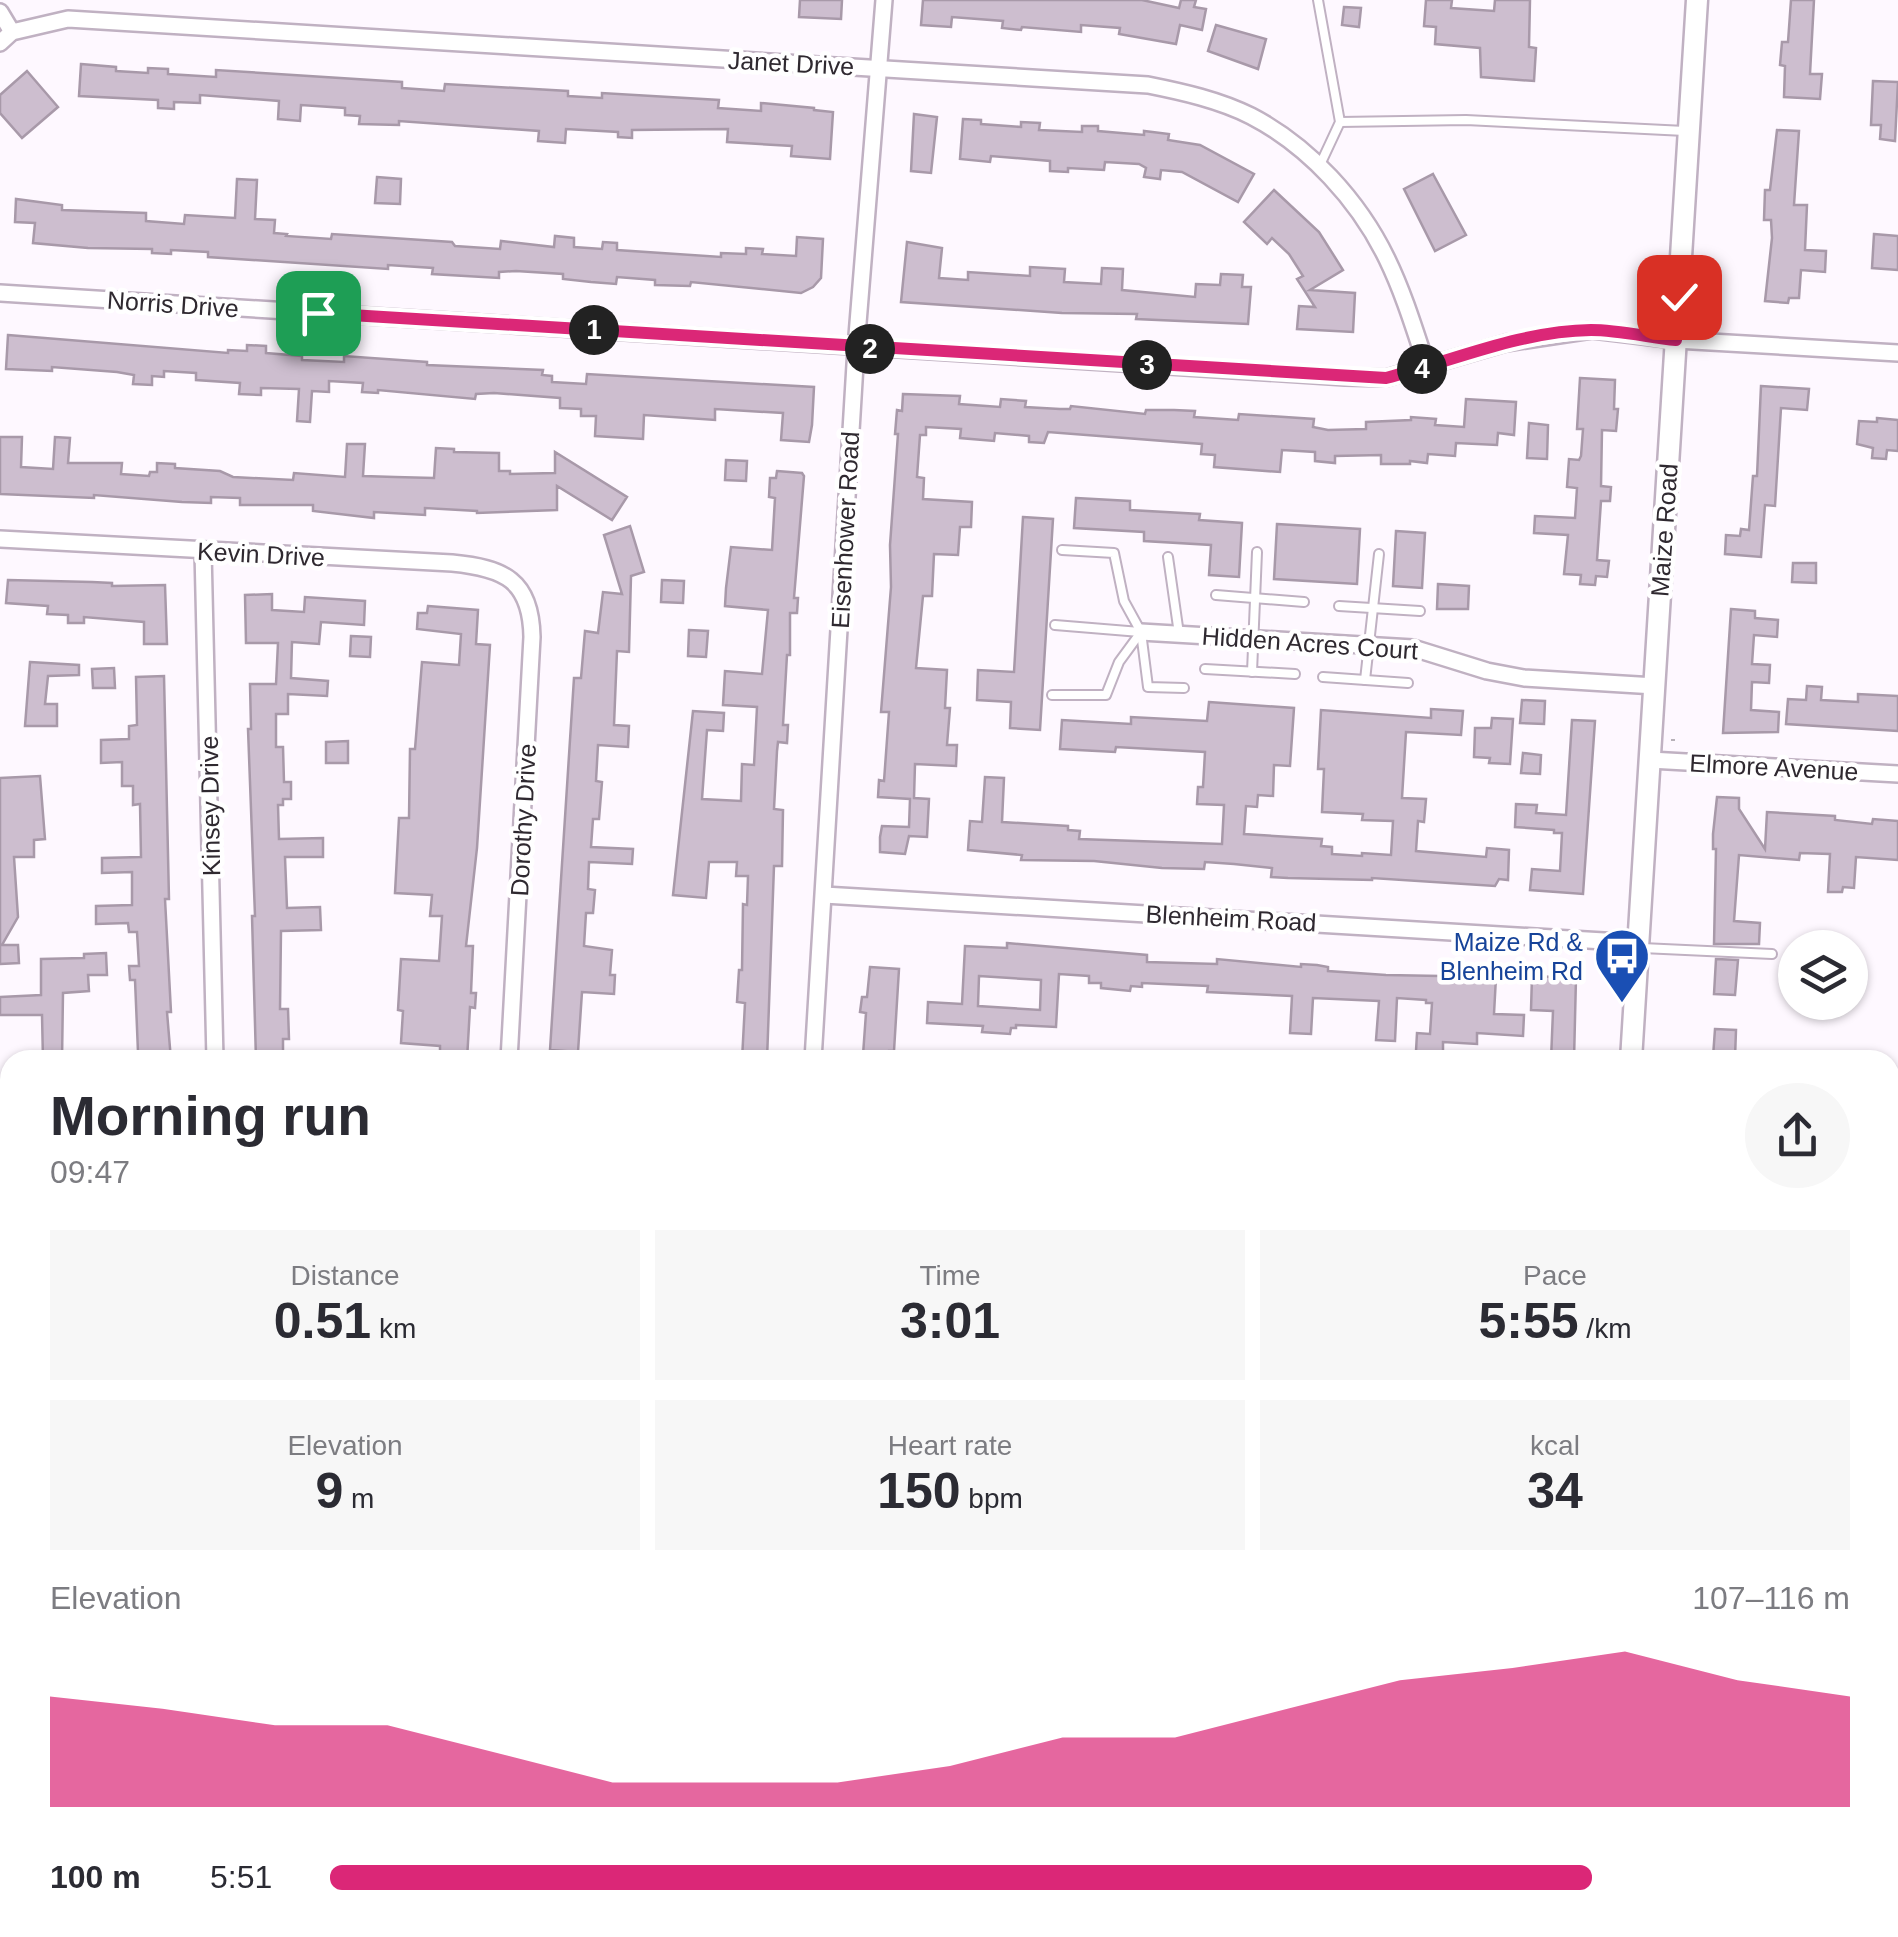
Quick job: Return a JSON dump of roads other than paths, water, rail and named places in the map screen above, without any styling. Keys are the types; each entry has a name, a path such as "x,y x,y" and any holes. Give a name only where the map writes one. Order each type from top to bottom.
{"street":[{"name":"Eisenhower Road","path":"814,1050 856,348 884,0"},
{"name":"Maize Road","path":"1632,1050 1696,0"},
{"path":"0,12 6,38"},
{"name":"Janet Drive","path":"6,38 68,19 1148,85 1199,96 1251,116 1288,140 1340,187 1386,258 1427,368"},
{"name":"Norris Drive","path":"0,293 1386,378 1506,343 1592,330 1676,340 1898,353"},
{"name":"Kevin Drive","path":"0,539 472,565 494,570 518,584"},
{"name":"Kinsey Drive","path":"204,551 215,1050"},
{"name":"Dorothy Drive","path":"510,1050 532,636 528,599 518,584"},
{"name":"Hidden Acres Court","path":"1142,632 1368,644 1435,653 1487,671 1524,678 1654,686"},
{"name":"Elmore Avenue","path":"1650,760 1898,774"},
{"name":"Blenheim Road","path":"824,895 1638,945"}],"lane":[{"path":"1318,0 1340,122 1318,167"},
{"path":"1340,122 1466,120 1690,132"},
{"path":"1062,550 1114,553 1124,601 1142,632 1148,687 1184,688"},
{"path":"1252,672 1257,552"},
{"path":"1365,680 1380,554"},
{"path":"1168,557 1180,634"},
{"path":"1216,595 1304,602"},
{"path":"1339,606 1420,611"},
{"path":"1054,625 1142,632"},
{"path":"1052,694 1106,695 1120,662 1142,632"},
{"path":"1205,670 1295,674"},
{"path":"1323,678 1408,683"},
{"path":"1638,945 1772,954"}],"place":[{"name":"Maize Rd & Blenheim Rd","path":"1622,1005"}]}
